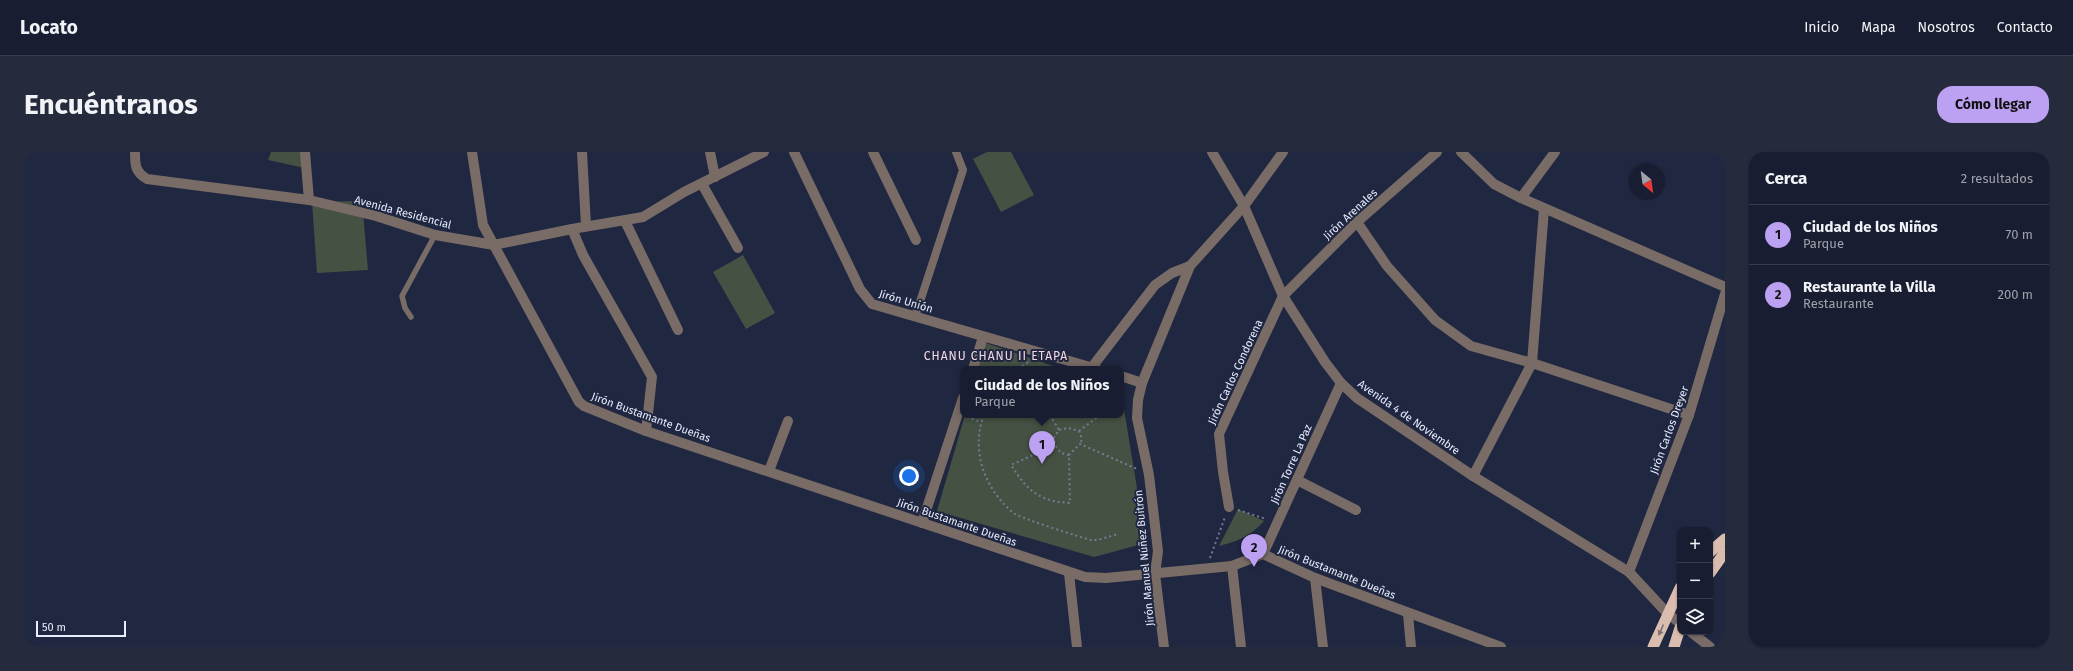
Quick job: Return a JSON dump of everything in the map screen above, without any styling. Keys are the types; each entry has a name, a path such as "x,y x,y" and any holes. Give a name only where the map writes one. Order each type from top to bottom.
{"highway":[{"path":"1713,549 1725,539"},
{"path":"1713,569 1725,552"},
{"path":"1654,647 1677,594"},
{"path":"1674,647 1678,635"}],"street":[{"name":"Avenida Residencial","path":"134,152 135,168 139,174 147,179 309,200 376,216 435,234 494,245 586,226 643,217 684,192 764,152"},
{"path":"305,152 309,200"},
{"name":"Jirón Bustamante Dueñas","path":"472,152 483,225 579,402 584,406 646,431 769,471 1069,573 1085,577 1106,578 1155,574 1232,566 1263,554 1315,578 1408,614 1501,647"},
{"path":"582,152 586,226"},
{"path":"710,152 715,177"},
{"name":"Jirón Unión","path":"794,152 865,297 872,304 1087,366"},
{"path":"873,152 916,240"},
{"path":"915,317 964,170 956,152"},
{"name":"Avenida 4 de Noviembre","path":"1212,152 1244,206 1283,296 1325,362 1341,383 1357,398 1473,476 1629,572 1668,614 1677,621"},
{"name":"Jirón Manuel Núñez Buitrón","path":"1164,647 1155,574 1158,551 1149,475 1138,418 1138,400 1142,383 1190,266 1244,206 1283,152"},
{"name":"Jirón Arenales","path":"1283,296 1357,222 1437,152"},
{"path":"1461,152 1494,184 1521,198 1725,287"},
{"path":"1521,198 1555,152"},
{"path":"702,184 738,248"},
{"path":"1473,476 1532,362 1544,209"},
{"path":"625,221 678,330"},
{"path":"1357,222 1387,266 1435,320 1471,346 1532,362 1689,415"},
{"path":"572,229 583,255 652,377 646,431"},
{"path":"1095,366 1154,285 1172,272 1190,266"},
{"name":"Jirón Carlos Dreyer","path":"1629,572 1689,415 1725,294"},
{"name":"Jirón Carlos Condorena","path":"1229,507 1219,434 1283,296"},
{"path":"974,366 983,337"},
{"path":"1124,377 1142,383"},
{"name":"Jirón Torre La Paz","path":"1263,554 1341,383"},
{"path":"922,523 960,407"},
{"path":"769,471 788,421"},
{"path":"1297,480 1356,510"},
{"path":"1232,566 1241,647"},
{"path":"1069,573 1077,647"},
{"path":"1315,578 1323,647"},
{"path":"1408,614 1411,647"},
{"path":"1695,635 1710,647"}],"lane":[{"path":"411,317 405,308 402,296 435,234"}],"path":[{"path":"1023,366 1032,360"},
{"path":"970,418 981,422"},
{"path":"983,418 978,438 980,461 990,484 1006,506 1016,515 1092,540 1118,534"},
{"path":"1052,418 1059,430"},
{"path":"1079,432 1096,418"},
{"path":"1055,445 1011,465 1024,485 1038,496 1055,502 1070,503 1069,455 1080,444 1082,439 1079,432 1068,428 1059,430 1054,438 1055,445 1061,452 1069,455"},
{"path":"1080,444 1149,475"},
{"path":"1206,569 1229,507 1278,523"}],"green space":[{"path":"271,152 308,152 309,169 268,160"},
{"path":"987,152 1011,152 1034,195 1001,212 973,159"},
{"path":"362,201 368,270 317,273 312,202"},
{"path":"743,255 775,313 746,329 713,272"},
{"path":"986,343 1053,366 979,366"},
{"path":"1124,409 1146,543 1094,557 937,511 964,418 1124,418"},
{"path":"1238,509 1264,521 1254,531 1244,537 1219,546"}],"place":[{"name":"Ciudad de los Niños","path":"1042,464"},
{"name":"Restaurante la Villa","path":"1254,567"}],"district":[{"name":"CHANU CHANU II ETAPA","path":"996,356"}]}
